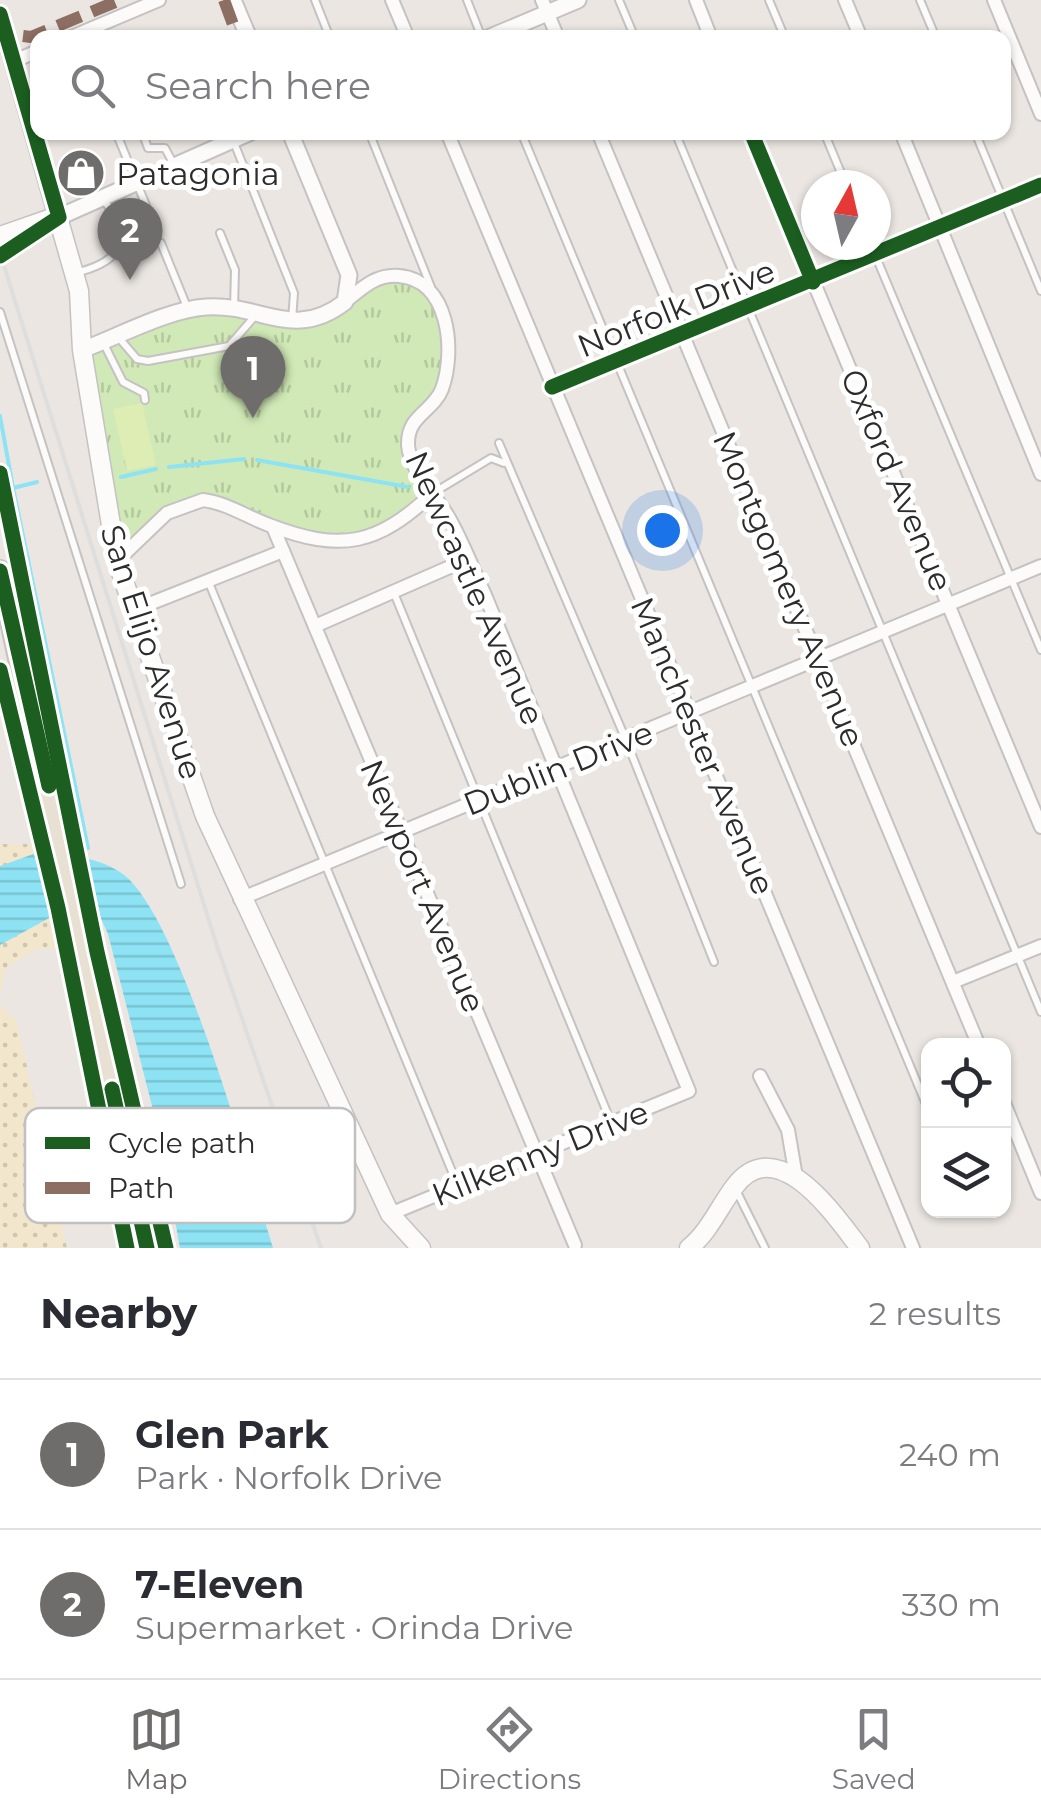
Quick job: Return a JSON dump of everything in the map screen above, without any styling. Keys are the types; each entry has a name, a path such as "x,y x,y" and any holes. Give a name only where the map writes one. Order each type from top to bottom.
{"main road":[{"name":"San Elijo Avenue","path":"0,14 30,96"},
{"name":"San Elijo Avenue","path":"41,140 74,273 82,350 118,561 180,750 240,899 340,1108"},
{"path":"0,236 59,216"},
{"path":"0,256 59,216"},
{"path":"0,571 117,1108"},
{"name":"San Elijo Avenue","path":"355,1140 390,1214 421,1248"},
{"path":"688,1248 734,1187 748,1175 766,1169 796,1177 860,1248"},
{"path":"142,1223 147,1248"}],"street":[{"path":"87,30 135,5 159,0"},
{"path":"233,0 246,30"},
{"path":"392,0 405,30"},
{"path":"500,30 545,6 578,0"},
{"path":"696,0 708,30"},
{"path":"845,0 858,30"},
{"path":"994,0 1006,30"},
{"path":"545,6 555,30"},
{"path":"1011,41 1041,114"},
{"path":"14,60 30,54"},
{"path":"59,216 233,140"},
{"path":"293,140 349,275 345,302"},
{"name":"Manchester Avenue","path":"450,140 913,1248"},
{"name":"Montgomery Avenue","path":"601,140 976,1038"},
{"name":"Oxford Avenue","path":"754,140 1041,827"},
{"path":"903,140 1041,474"},
{"name":"Norfolk Drive","path":"891,244 1041,186"},
{"name":"Norfolk Drive","path":"552,388 813,282 855,260"},
{"path":"82,350 188,310 234,309 291,321 328,315 382,277 417,280 433,293"},
{"name":"Newcastle Avenue","path":"433,293 444,315 447,359 441,391 418,413 408,444 411,460 468,559 688,1091"},
{"path":"118,561 166,513 191,502 217,502 272,526 326,540 366,540 399,524 433,493"},
{"name":"Newport Avenue","path":"272,526 575,1245"},
{"path":"134,610 283,551"},
{"path":"315,626 468,559"},
{"name":"Dublin Drive","path":"240,899 1041,566"},
{"path":"952,982 1041,946"},
{"path":"760,1076 788,1130 796,1177"},
{"name":"Kilkenny Drive","path":"390,1214 539,1156 688,1091"},
{"path":"1011,1120 1041,1192"}],"lane":[{"path":"315,0 327,30"},
{"path":"467,0 481,30"},
{"path":"619,0 631,30"},
{"path":"770,0 782,30"},
{"path":"920,0 933,30"},
{"path":"119,140 156,230"},
{"path":"145,140 148,148 164,148 174,165"},
{"path":"233,140 294,293 291,321"},
{"path":"372,140 433,293"},
{"path":"524,140 921,1092"},
{"path":"678,140 1041,1012"},
{"path":"827,140 840,170"},
{"path":"978,140 1041,291"},
{"path":"74,273 108,264 116,255 120,231 101,195"},
{"path":"220,233 234,270 234,309"},
{"path":"161,243 188,310"},
{"path":"878,260 1041,650"},
{"path":"0,312 181,884"},
{"path":"111,340 137,359 148,362 229,346 256,314"},
{"path":"111,340 123,382 144,393 145,400"},
{"path":"500,443 505,463 626,740 714,962"},
{"path":"433,493 492,458 505,463"},
{"path":"208,582 459,1187"},
{"path":"394,594 612,1124"},
{"path":"734,1187 765,1248"}],"green space":[{"path":"395,276 439,299 448,360 409,445 436,497 350,542 191,501 119,560 79,356 187,310 293,323"},
{"path":"142,403 156,465 127,471 113,409"}],"sand":[{"path":"0,844 31,844 57,948 35,950 6,968 0,994"},
{"path":"0,1004 17,1022 36,1108 25,1108 25,1223 61,1223 67,1248 0,1248"}],"water":[{"path":"39,852 81,857 120,872 142,895 188,987 231,1108 153,1108 108,934 96,907 51,917 0,945 0,866"},
{"path":"175,1223 265,1223 273,1248 180,1248"}],"waterway":[{"path":"0,416 13,488"},
{"path":"169,467 244,459"},
{"path":"257,460 408,487"},
{"path":"121,477 156,469"},
{"path":"37,482 13,488 88,848"}],"railway":[{"path":"0,253 216,943 273,1108"},
{"path":"312,1223 321,1248"}],"marked path":[{"path":"48,30 120,0"},
{"path":"224,0 235,30"},
{"path":"23,36 30,37"}],"cycle path":[{"path":"0,14 30,117"},
{"path":"0,256 59,217 37,140"},
{"path":"754,140 813,282"},
{"path":"552,387 1041,185"},
{"path":"0,473 97,952 133,1108"},
{"path":"0,571 49,786"},
{"path":"0,670 58,908 99,1108"},
{"path":"112,1089 116,1108"},
{"path":"122,1223 127,1248"},
{"path":"141,1223 147,1248"},
{"path":"160,1223 166,1248"}],"place":[{"name":"Patagonia","path":"81,173"},
{"name":"7-Eleven","path":"130,280"},
{"name":"Glen Park","path":"253,418"}]}
